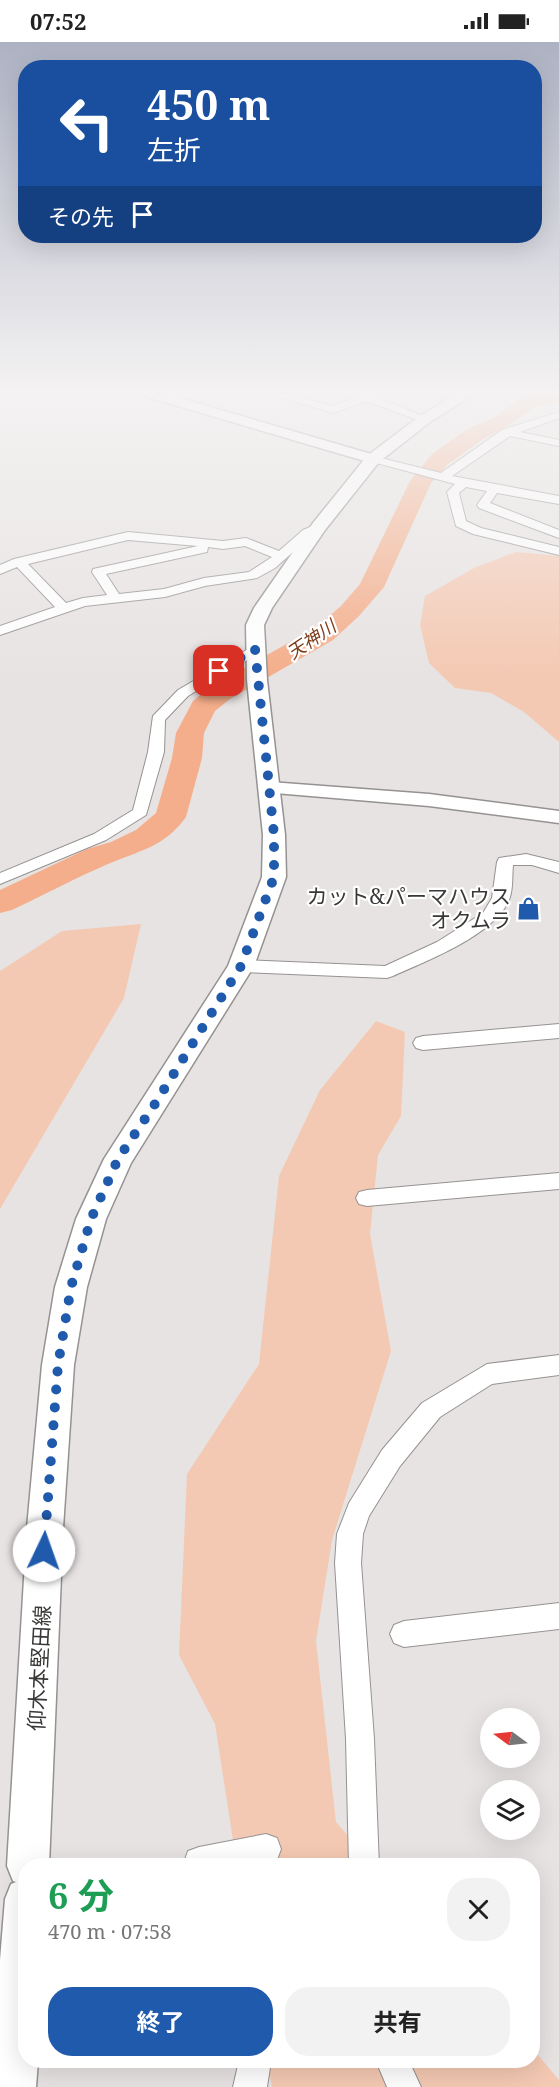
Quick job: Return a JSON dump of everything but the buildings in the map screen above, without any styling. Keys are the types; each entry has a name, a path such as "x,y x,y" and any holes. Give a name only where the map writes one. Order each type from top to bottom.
{"main road":[{"name":"仰木本堅田線","path":"28,1858 45,1528 58,1365 71,1287 91,1219 118,1159 241,966 274,877 274,835 255,649 255,625 263,608 319,527 359,485"},
{"path":"13,2087 18,2015"}],"street":[{"path":"460,485 453,492 460,523 477,531 559,550"},
{"path":"476,485 559,500"},
{"path":"494,489 483,505 515,516 534,527 559,534"},
{"path":"0,631 83,602 165,593 204,582 252,574 270,565 307,533 319,527"},
{"path":"0,570 19,562 128,536 223,545"},
{"path":"115,598 98,572 246,542 280,556"},
{"path":"19,562 63,608"},
{"path":"0,879 100,837 140,812 156,752 158,719 183,693 255,649"},
{"path":"270,788 429,800 559,817"},
{"path":"241,966 387,972 442,946 489,917 501,898 505,862 515,858 529,859 559,868"},
{"path":"423,1043 559,1031"},
{"path":"367,1198 559,1181"},
{"path":"364,1858 360,1739 352,1652 348,1563 350,1534 358,1511 392,1458 431,1410 487,1374 559,1365"},
{"path":"404,1634 559,1616"},
{"path":"221,1858 266,1850"},
{"path":"250,2087 254,2068"},
{"path":"396,2068 404,2087"}],"shaded area":[{"path":"516,552 559,556 559,742 524,712 491,693 455,688 429,663 420,625 425,596 474,568"},
{"path":"141,924 124,998 0,1209 0,971 62,931"},
{"path":"376,1021 405,1032 401,1116 378,1155 370,1234 391,1351 332,1540 316,1641 336,1822 367,1858 236,1858 215,1724 179,1655 187,1474 259,1364 279,1176 320,1090"},
{"path":"540,2057 559,2080 559,2087 272,2087 268,2068 540,2068"}],"waterway":[{"name":"天神川","path":"0,903 98,856 122,849 147,837 170,817 187,758 190,733 203,707 220,693 324,634 350,611 371,587 419,485"}],"place":[{"name":"カット&パーマハウス オクムラ","path":"529,908"}],"route":[{"path":"44,1551 58,1365 71,1287 91,1219 118,1159 241,966 274,877 274,835 255,649 219,671"}]}
